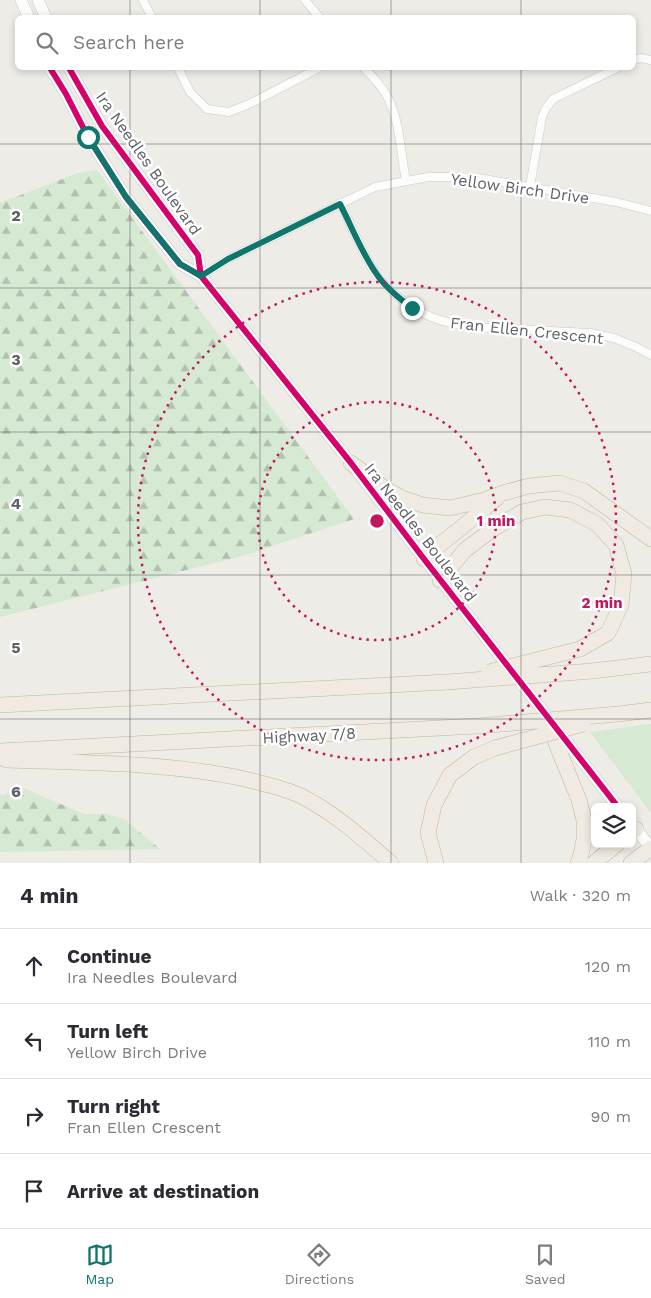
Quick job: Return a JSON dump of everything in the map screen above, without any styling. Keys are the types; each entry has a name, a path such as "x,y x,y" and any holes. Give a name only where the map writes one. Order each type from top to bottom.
{"highway":[{"path":"351,463 384,488 402,498 423,505 450,508 529,486 559,483 584,491 651,539"},
{"path":"424,559 503,492"},
{"path":"440,580 465,550 493,529 522,512 545,507 570,510 597,524 616,545 624,574 621,605 608,633 580,649 446,682"},
{"path":"0,705 446,682 592,671 651,664"},
{"path":"436,863 428,833 434,805 450,775 474,757 495,748 618,714 651,710"},
{"path":"544,713 579,800 584,820 584,839 578,863"},
{"name":"Highway 7/8","path":"0,751 478,726 618,714"},
{"path":"0,760 150,765 214,772 268,785 302,797 338,819 391,863"},
{"path":"594,863 612,848"},
{"path":"631,863 651,848"}],"main road":[{"path":"21,0 28,15"},
{"path":"38,0 45,15"},
{"name":"Ira Needles Boulevard","path":"51,70 88,137 126,197 180,264 201,276 351,463 615,803"},
{"name":"Ira Needles Boulevard","path":"70,70 102,126 198,255 201,276"},
{"path":"636,831 651,848"}],"street":[{"path":"143,0 150,15"},
{"path":"305,0 318,15"},
{"path":"636,59 640,58 651,60"},
{"path":"179,70 190,92 207,109 228,112 249,104 314,70"},
{"path":"366,70 389,99 398,133 406,181"},
{"path":"530,187 542,117 546,108 553,99 613,70"},
{"name":"Yellow Birch Drive","path":"201,276 228,259 375,187 428,177 478,178 616,202 651,211"},
{"name":"Fran Ellen Crescent","path":"340,204 369,263 378,277 412,308 453,325 590,333 614,338 651,355"}],"green space":[{"path":"97,170 354,519 242,556 0,617 0,203 78,173"},
{"path":"651,724 651,813 590,732"},
{"path":"16,785 84,814 106,814 124,819 160,849 0,852 0,794 5,795"}],"cycle path":[{"path":"51,70 88,137 126,197 180,264 201,276 351,463 615,803"},
{"path":"70,70 102,126 198,255 201,276"}],"route":[{"path":"88,137 126,197 180,264 201,276 228,259 340,204 369,263 378,277 412,308"}]}
